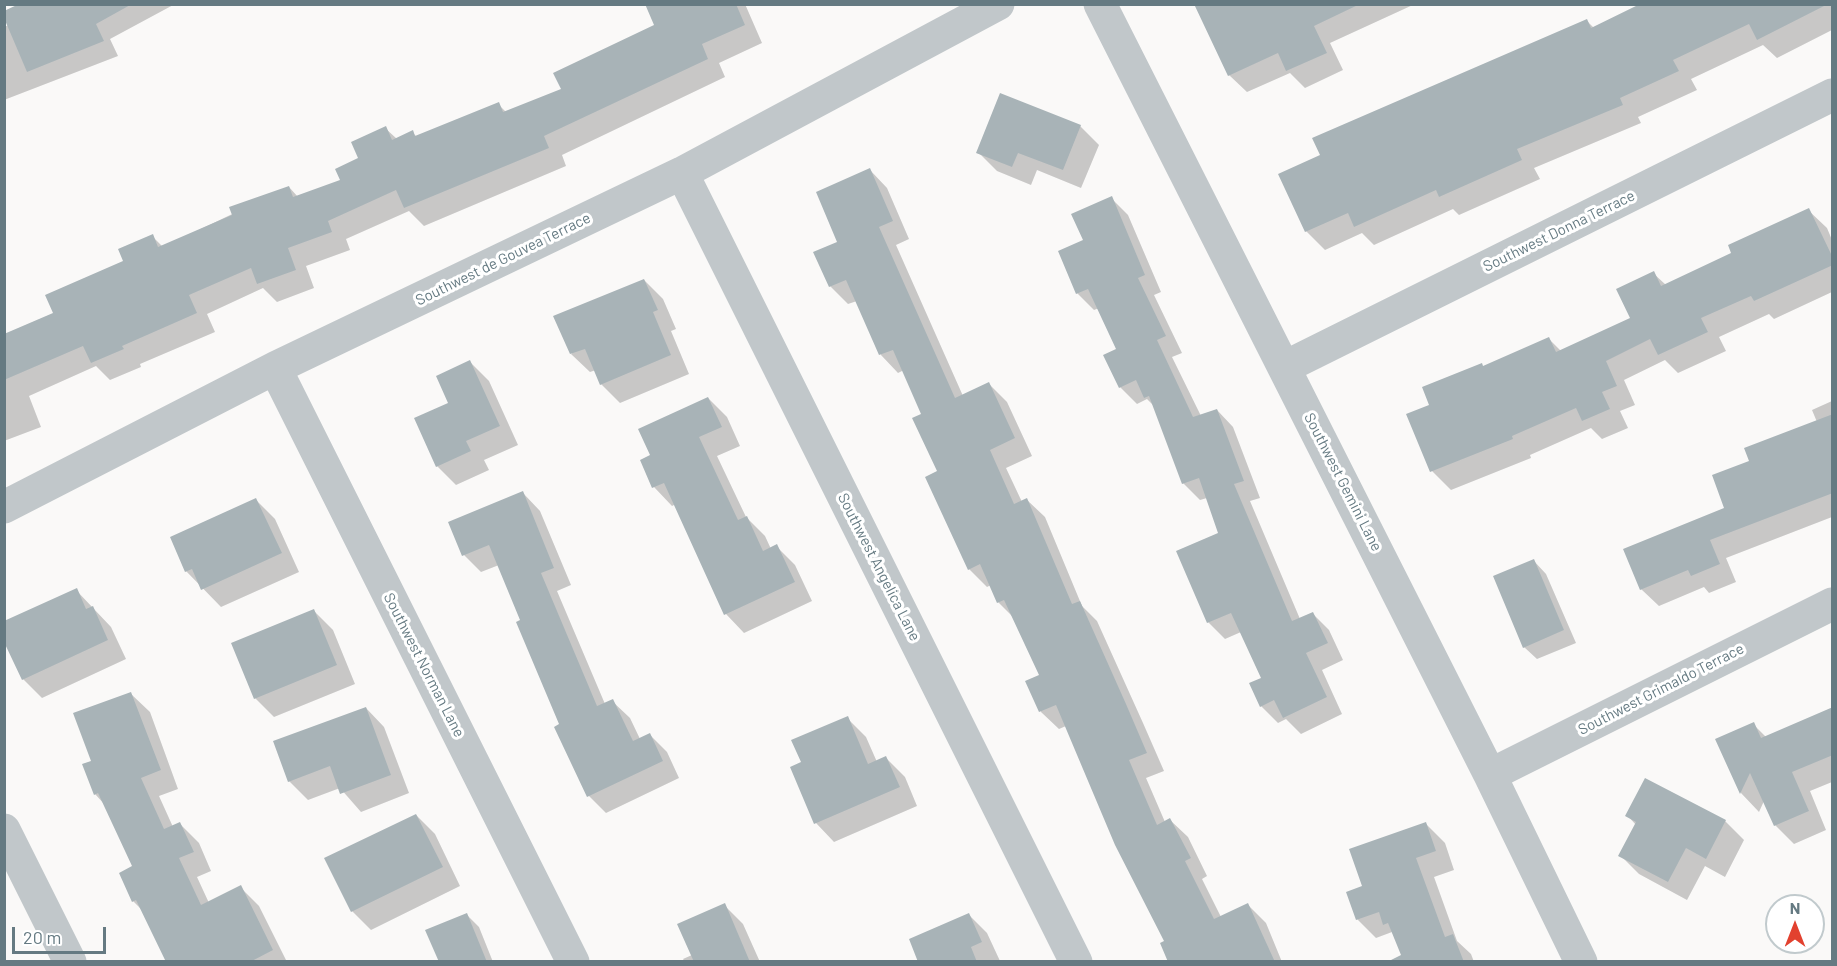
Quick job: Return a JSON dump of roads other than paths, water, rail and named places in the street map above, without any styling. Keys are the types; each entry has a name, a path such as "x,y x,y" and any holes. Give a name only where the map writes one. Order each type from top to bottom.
{"street":[{"name":"Southwest de Gouvea Terrace","path":"4,507 276,368 682,172 998,4"},
{"name":"Southwest Gemini Lane","path":"1100,4 1490,775 1581,962"},
{"name":"Southwest Donna Terrace","path":"1285,367 1833,95"},
{"name":"Southwest Angelica Lane","path":"682,172 1076,962"},
{"name":"Southwest Norman Lane","path":"276,368 573,962"},
{"name":"Southwest Grimaldo Terrace","path":"1490,775 1833,604"},
{"path":"4,830 70,962"}]}
